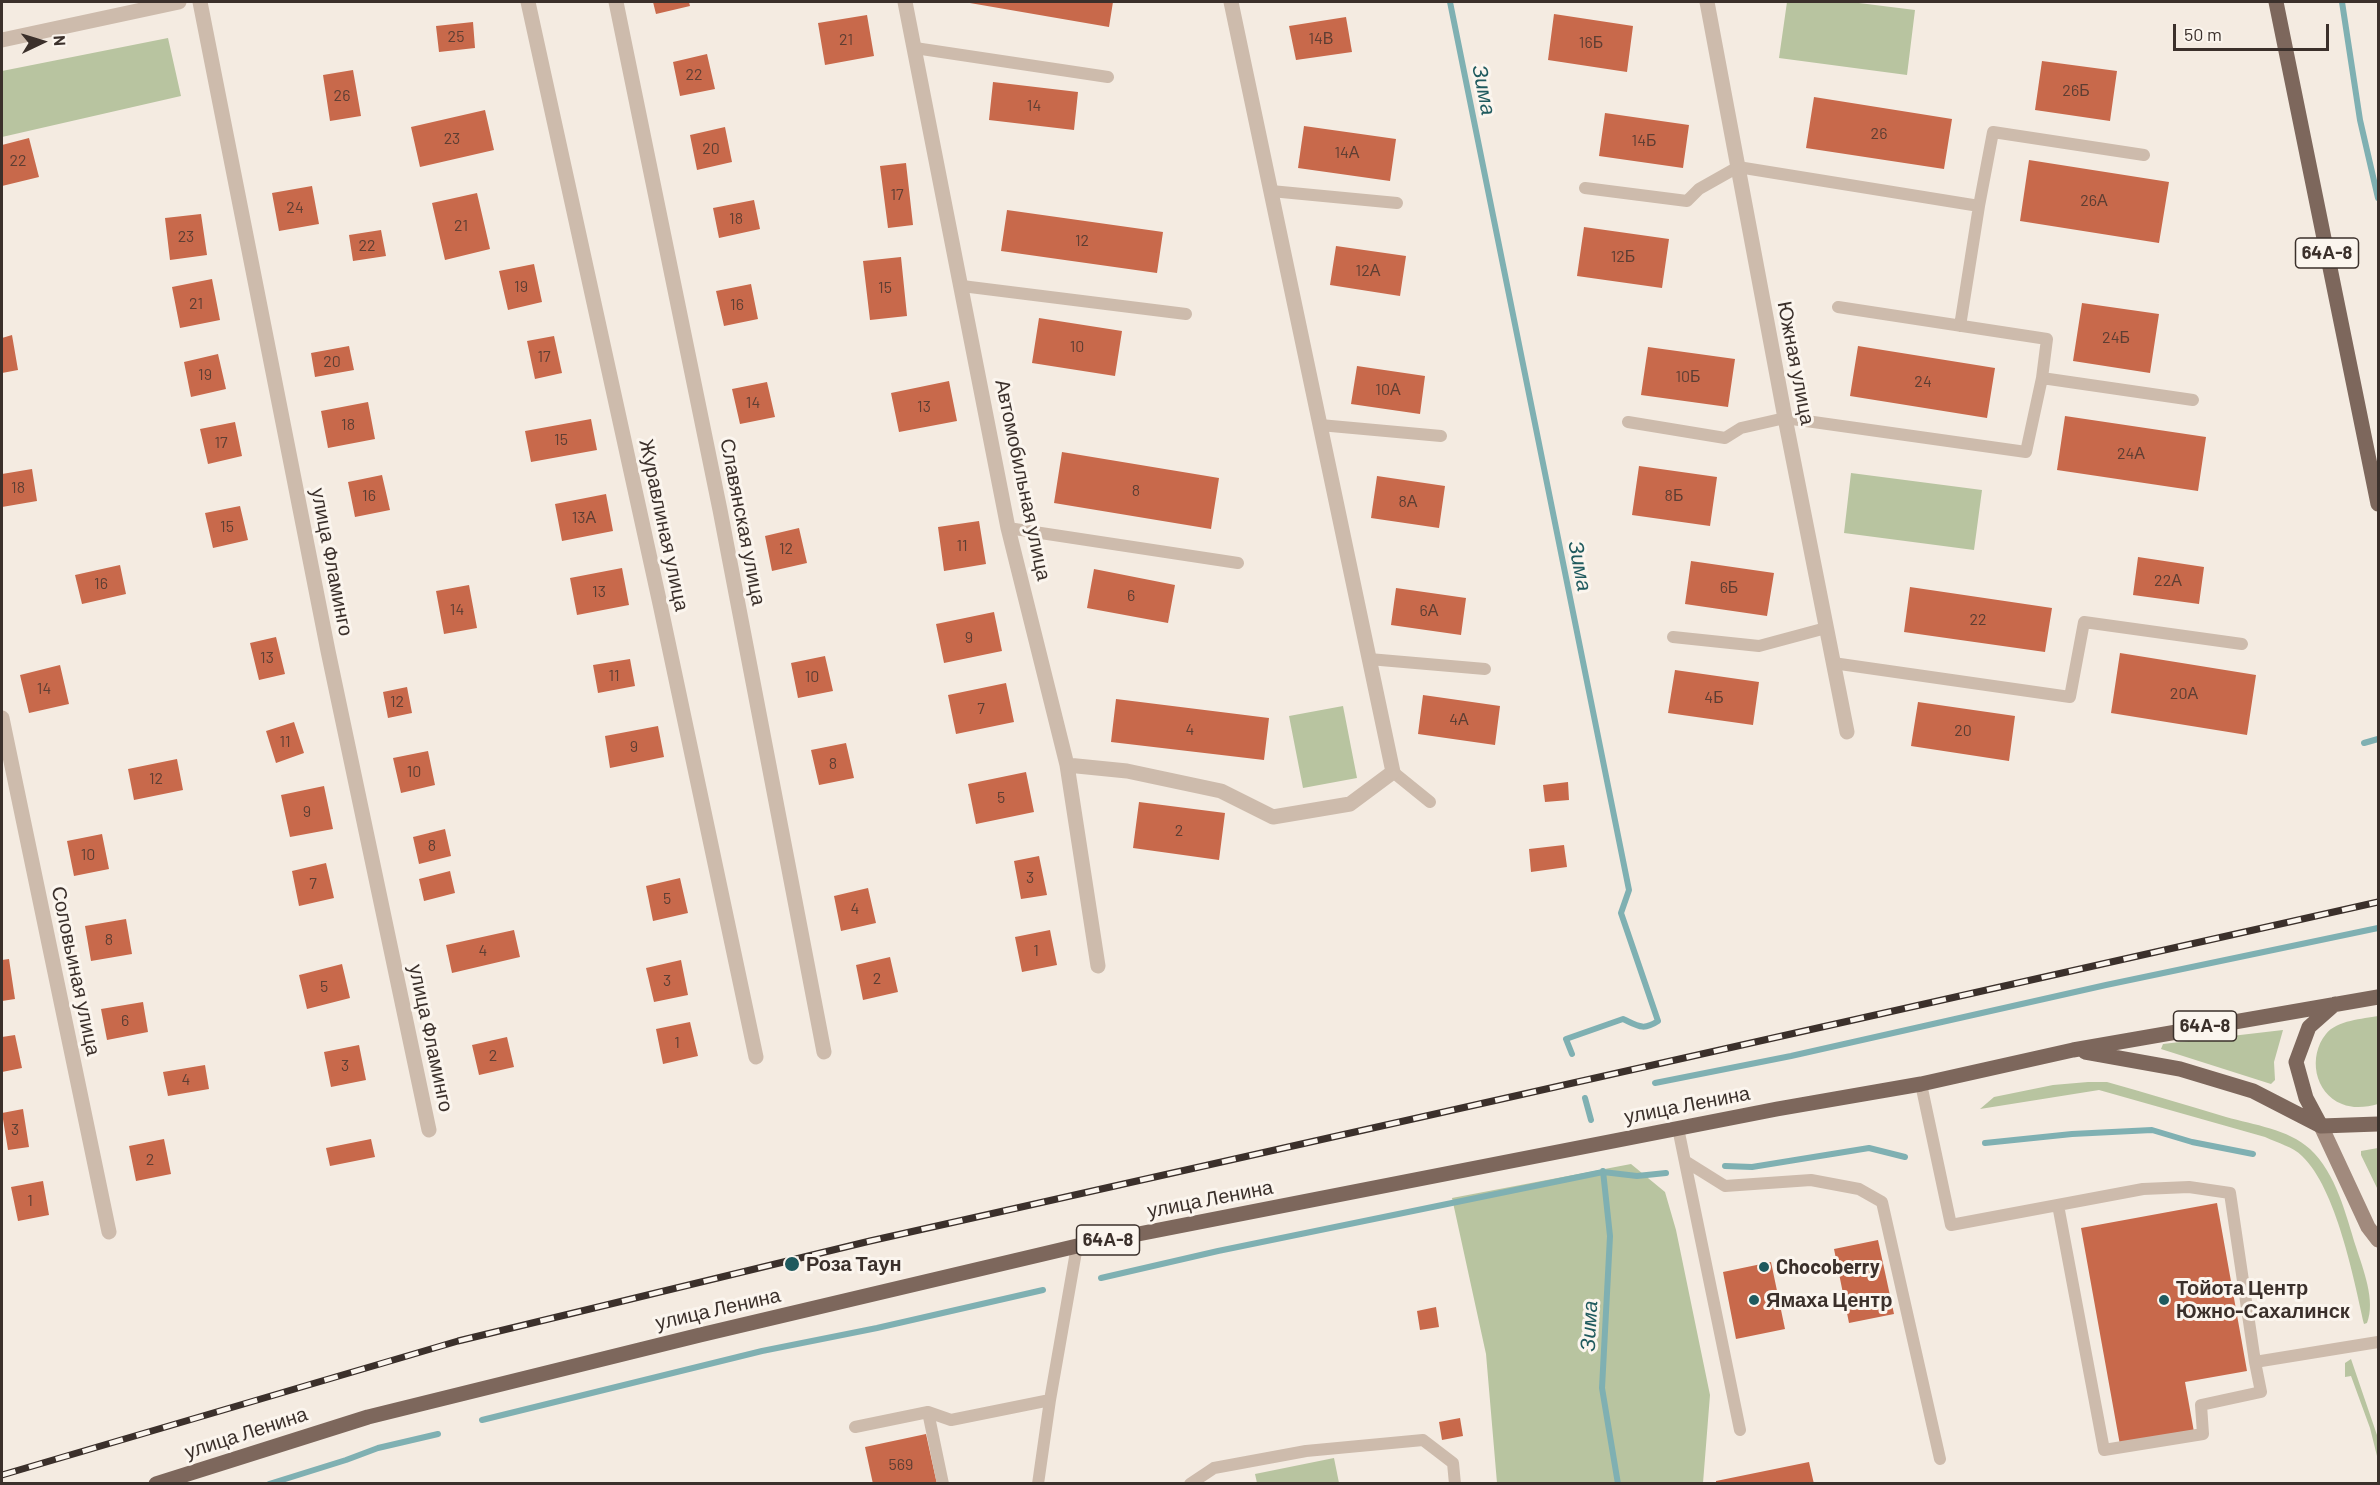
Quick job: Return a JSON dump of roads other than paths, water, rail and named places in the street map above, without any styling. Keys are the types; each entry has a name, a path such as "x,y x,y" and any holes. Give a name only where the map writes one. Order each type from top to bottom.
{"main road":[{"name":"64А-8","path":"2276,2 2379,504"},
{"name":"64А-8","path":"2379,990 2336,1003 2309,1027 2296,1062 2306,1098 2321,1125 2379,1124"},
{"name":"64А-8","path":"2336,1003 2379,997"},
{"name":"улица Ленина","path":"156,1484 368,1417 700,1335 1077,1246 1678,1128 1921,1084 2073,1050 2336,1003"},
{"name":"улица Ленина","path":"2073,1050 2180,1069 2253,1091 2321,1125"},
{"path":"2321,1125 2368,1227 2379,1240"}],"street":[{"path":"2,40 179,2"},
{"name":"улица Фламинго","path":"200,2 328,651 429,1130"},
{"name":"Журавлиная улица","path":"528,2 660,604 756,1058"},
{"name":"Славянская улица","path":"616,2 720,510 824,1052"},
{"name":"Автомобильная улица","path":"906,2 1008,528 1067,765 1098,966"},
{"path":"1067,765 1127,771 1221,790 1273,817 1350,804 1393,772 1231,2"},
{"name":"Южная улица","path":"1707,2 1847,732"},
{"name":"Соловьиная улица","path":"2,718 109,1232"}],"lane":[{"path":"915,48 1108,77"},
{"path":"1960,326 1993,132 2144,154"},
{"path":"1585,188 1687,201 1699,189 1738,167 1979,206"},
{"path":"1271,191 1396,203"},
{"path":"962,286 1186,314"},
{"path":"1628,422 1725,438 1741,428 1785,418 2026,452 2042,378 2047,339 1838,307"},
{"path":"2042,378 2193,400"},
{"path":"1320,425 1441,436"},
{"path":"1008,528 1238,563"},
{"path":"1833,663 2070,697 2084,622 2242,644"},
{"path":"1673,637 1759,646 1826,628"},
{"path":"1369,659 1485,669"},
{"path":"1393,772 1430,802"},
{"path":"1921,1084 1951,1225 2143,1189 2189,1187 2230,1193 2261,1392 2201,1405 2203,1434 2104,1450 2058,1205"},
{"path":"1678,1128 1740,1430"},
{"path":"1685,1161 1725,1186 1811,1180 1859,1189 1882,1202 1940,1459"},
{"path":"1038,1484 1077,1246"},
{"path":"2255,1362 2379,1342"},
{"path":"855,1427 928,1412 951,1420 1050,1400"},
{"path":"928,1412 944,1484"},
{"path":"1190,1484 1214,1468 1306,1451 1423,1440 1453,1463 1455,1484"}],"waterway":[{"name":"Зима","path":"1450,2 1629,890 1621,913 1658,1021 1644,1027 1623,1019 1566,1039 1572,1054"},
{"path":"2342,2 2360,120 2378,198"},
{"path":"2364,743 2378,739"},
{"path":"1655,1083 1791,1056 2106,985 2378,928"},
{"name":"Зима","path":"1585,1098 1591,1120"},
{"path":"1985,1143 2072,1134 2152,1130 2192,1142 2253,1154"},
{"path":"1725,1166 1752,1167 1869,1148 1905,1157"},
{"name":"Зима","path":"1603,1171 1610,1236 1602,1388 1618,1484"},
{"path":"1101,1278 1218,1251 1603,1172 1637,1176 1666,1173"},
{"path":"482,1420 762,1351 877,1328 1043,1290"},
{"path":"269,1484 378,1448 438,1434"}],"railway":[{"path":"2,1475 458,1341 870,1241 2378,902"}],"place":[{"name":"Роза Таун","path":"792,1264"},
{"name":"Chocoberry","path":"1764,1267"},
{"name":"Ямаха Центр","path":"1754,1300"},
{"name":"Тойота Центр Южно-Сахалинск","path":"2164,1300"}]}
